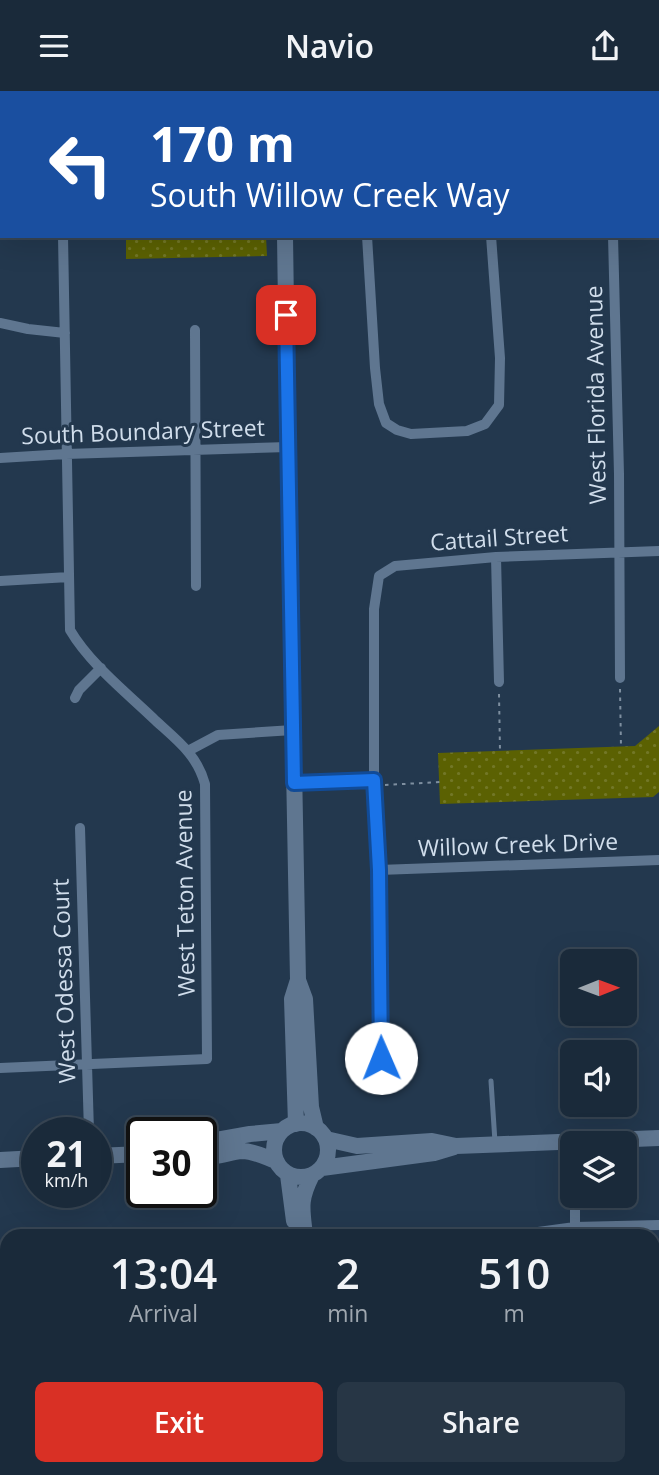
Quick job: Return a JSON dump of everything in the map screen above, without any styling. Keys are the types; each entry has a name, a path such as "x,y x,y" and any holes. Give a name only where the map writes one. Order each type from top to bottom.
{"street":[{"name":"West Teton Avenue","path":"0,1068 207,1059 205,784 201,770 188,751 79,646 71,630 63,238"},
{"path":"285,238 298,980 292,999 289,1128 275,1143 274,1151 281,1169 297,1178 317,1172 434,1153 456,1146"},
{"path":"367,238 374,368 379,404 386,423 411,434 467,431 485,424 499,405 500,358 491,238"},
{"name":"West Florida Avenue","path":"613,238 620,678"},
{"path":"0,323 28,330 65,334"},
{"path":"195,330 196,586"},
{"name":"South Boundary Street","path":"0,458 288,447"},
{"name":"Cattail Street","path":"381,1058 379,870 374,783 374,609 379,576 395,566 496,557 659,551"},
{"path":"496,557 499,683"},
{"path":"0,581 69,577"},
{"path":"75,698 79,690 102,668"},
{"path":"188,751 218,735 293,730"},
{"path":"294,783 374,783"},
{"name":"West Odessa Court","path":"80,828 89,1117"},
{"name":"Willow Creek Drive","path":"379,870 659,860"},
{"path":"298,980 305,999 311,1107 328,1150 327,1160 304,1192 302,1208 304,1229"},
{"path":"217,1140 309,1124 321,1133 357,1146 432,1141 456,1146 560,1143"},
{"path":"637,1139 659,1138"},
{"path":"217,1156 242,1151 276,1161"},
{"path":"0,1160 21,1159"},
{"path":"288,1175 295,1229"},
{"path":"575,1208 575,1227"},
{"path":"560,1229 606,1229"}],"lane":[{"path":"491,1081 495,1145"}],"path":[{"path":"620,678 621,747"},
{"path":"499,683 500,751"},
{"path":"374,783 440,782"}],"shaded area":[{"path":"126,238 266,238 267,256 126,259"},
{"path":"659,726 659,792 653,797 440,804 438,753 635,746"}],"route":[{"path":"286,315 294,783 374,780 379,870 381,1058"}]}
